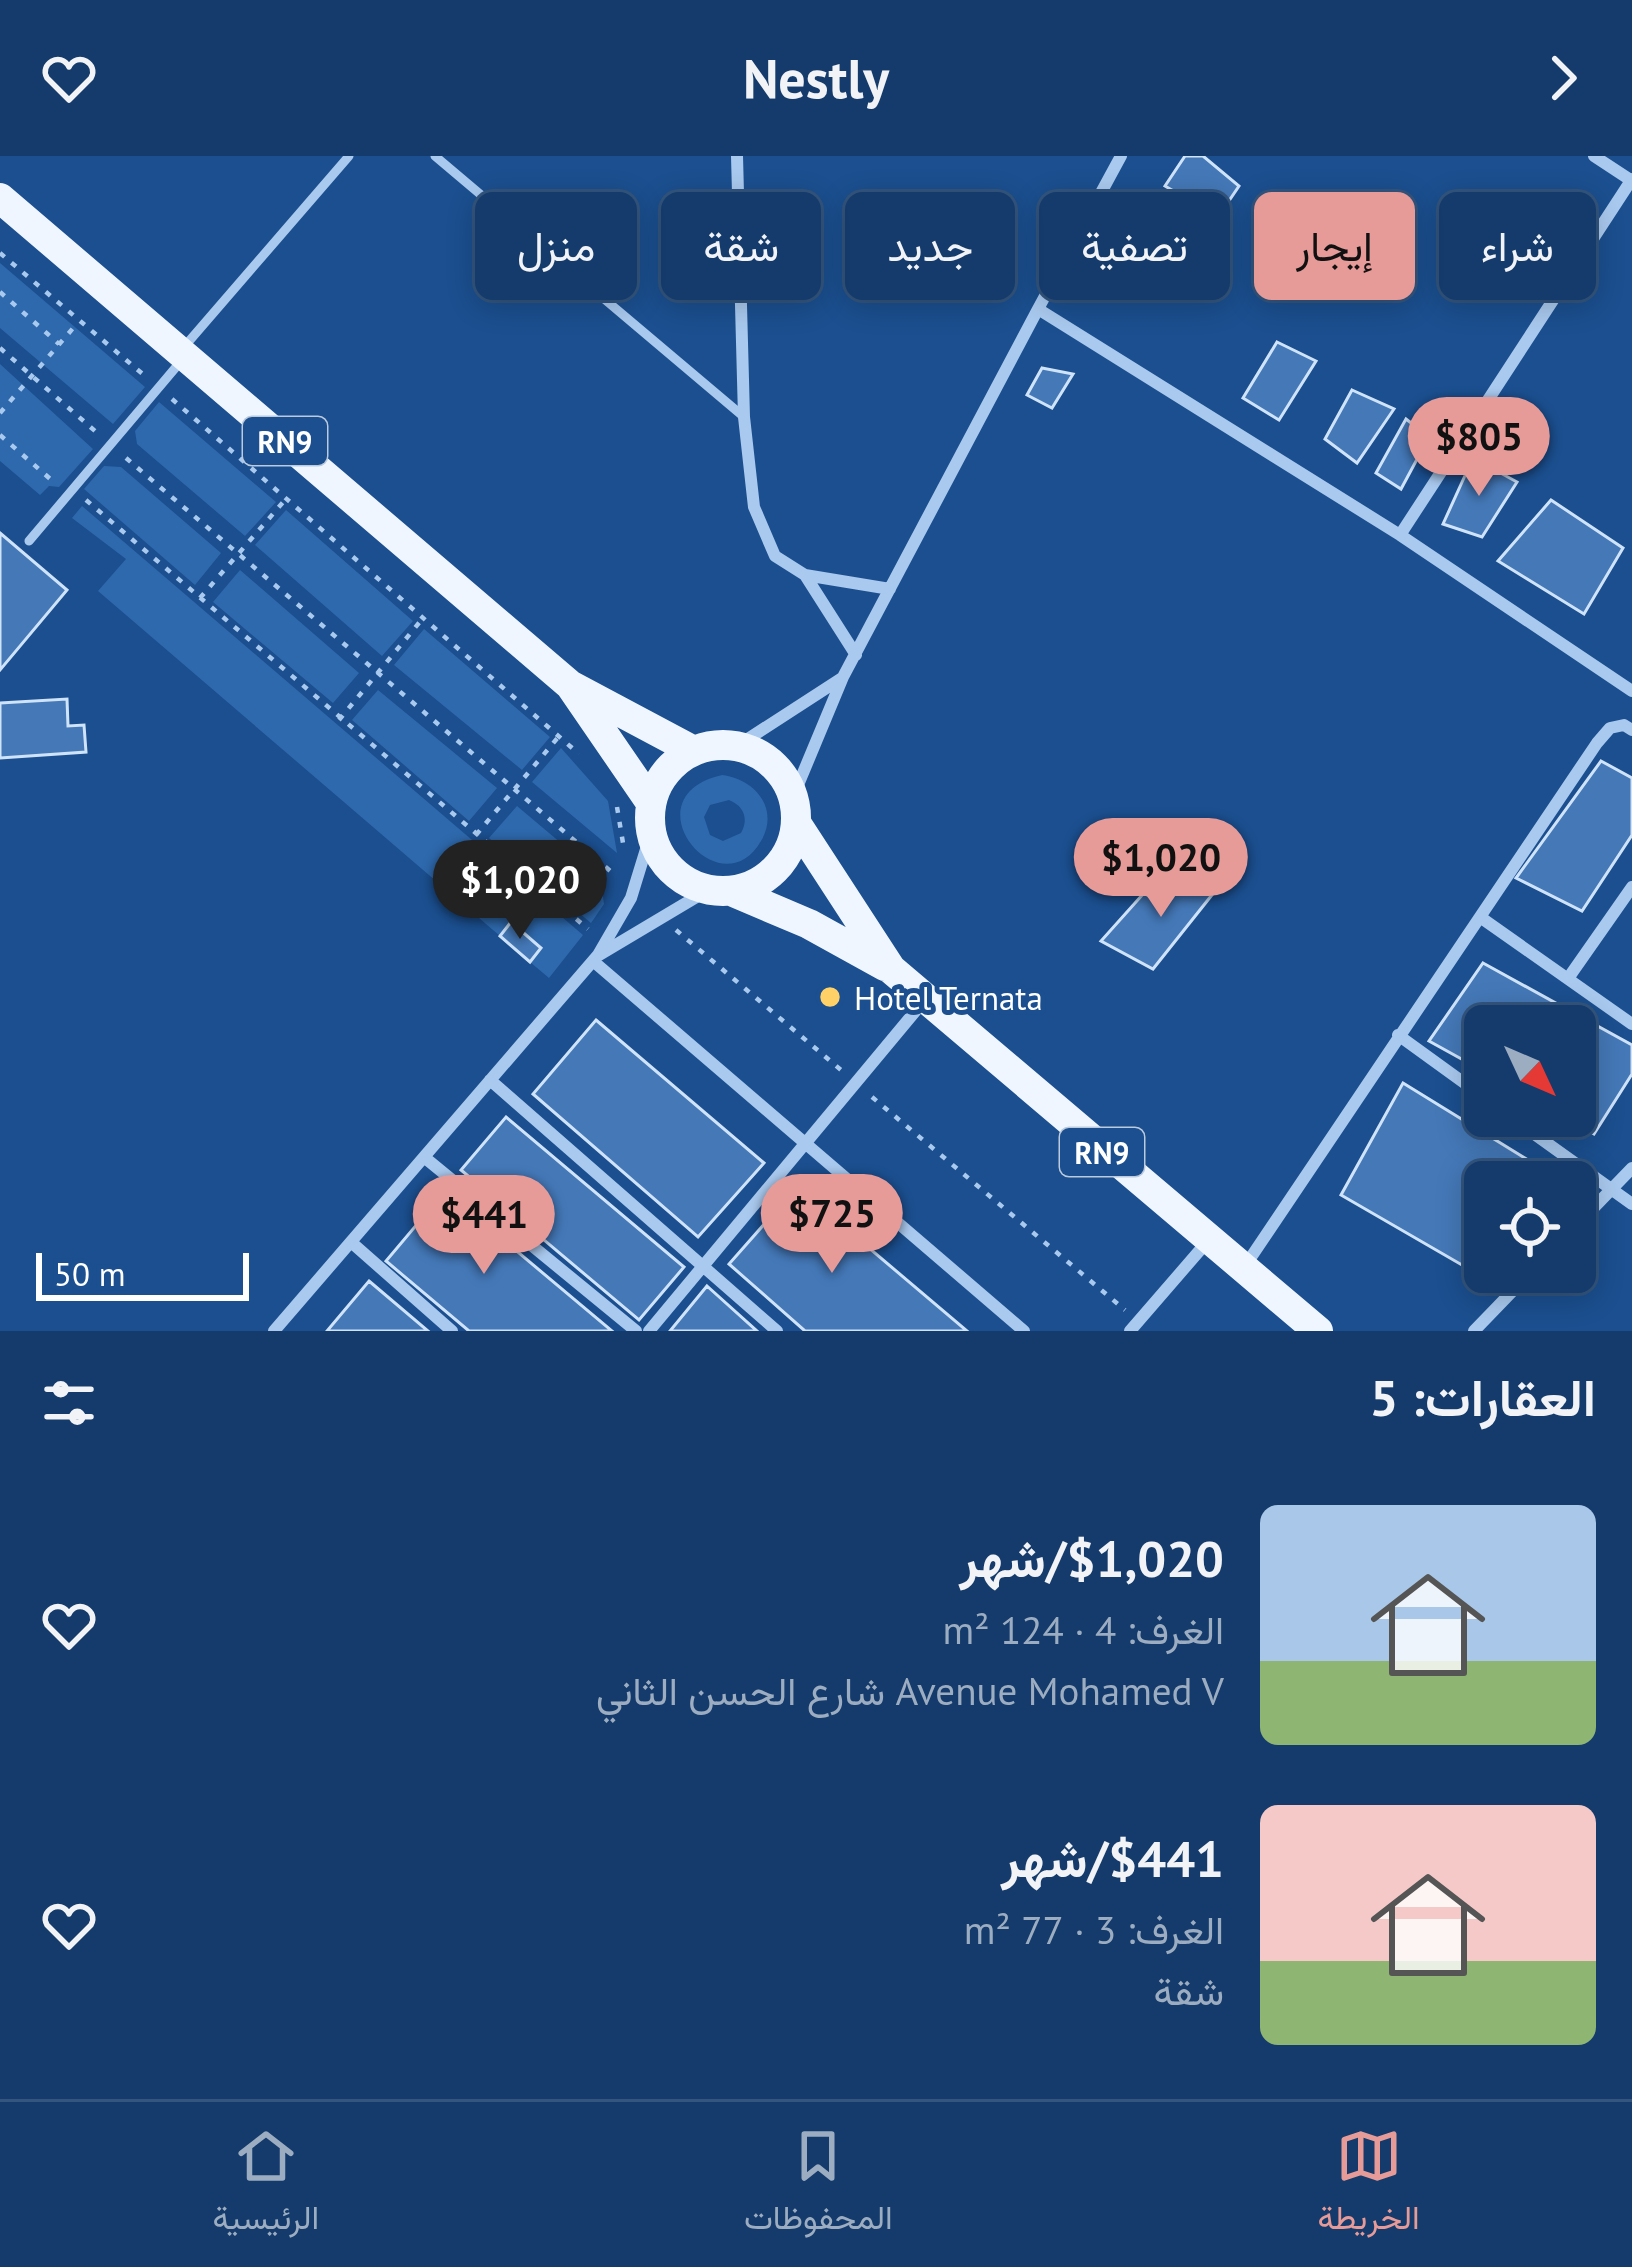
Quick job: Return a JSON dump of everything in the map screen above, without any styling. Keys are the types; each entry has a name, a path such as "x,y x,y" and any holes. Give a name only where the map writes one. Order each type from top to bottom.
{"main road":[{"name":"RN9","path":"0,199 571,685 692,750"},
{"name":"RN9","path":"571,685 651,818 670,870 809,923 891,969"},
{"name":"RN9","path":"737,746 772,764 794,810 891,969 1207,1242 1318,1331"},
{"path":"651,818 659,782 692,750 737,746"},
{"path":"719,891 755,884 776,869 794,810"}],"street":[{"path":"737,156 743,417 761,533 775,556 805,575 890,589"},
{"path":"794,810 843,677 1120,156"},
{"path":"1400,535 1632,180 1594,156"},
{"path":"1038,309 1400,535 1632,691"},
{"path":"805,575 856,655"},
{"path":"737,746 843,677"},
{"path":"1243,1270 1597,743 1610,728 1624,725 1632,730"},
{"path":"274,1331 596,958 631,898 651,818"},
{"path":"1569,977 1632,887"},
{"path":"596,958 719,891"},
{"path":"1480,917 1632,1024"},
{"path":"596,958 1024,1331"},
{"path":"649,1331 924,1001"},
{"path":"1398,1035 1464,1083"},
{"path":"490,1080 777,1331"},
{"path":"1538,1137 1632,1204"},
{"path":"424,1157 636,1331"},
{"path":"1596,1205 1632,1168"},
{"path":"351,1242 452,1331"},
{"path":"1134,1326 1207,1242"},
{"path":"1474,1331 1511,1293"}],"lane":[{"path":"29,541 349,156"},
{"path":"435,156 743,417"}],"path":[{"path":"0,253 585,760"},
{"path":"0,292 59,344"},
{"path":"0,413 74,327"},
{"path":"0,348 620,879"},
{"path":"0,435 59,487 73,489 592,933 601,918"},
{"path":"200,598 285,500"},
{"path":"339,719 423,618"},
{"path":"476,835 560,735"},
{"path":"614,796 626,858 615,892"},
{"path":"662,918 1134,1326"}],"shaded area":[{"path":"0,263 145,387 113,424 0,328"},
{"path":"0,364 93,449 59,487 49,486 40,495 0,461"},
{"path":"159,402 276,502 245,536 137,444 135,431"},
{"path":"104,466 121,467 221,553 195,585 84,489"},
{"path":"82,506 583,935 549,978 530,962 541,947 512,923 500,936 98,591 126,559 72,518"},
{"path":"286,510 413,621 382,656 255,545"},
{"path":"240,570 359,673 333,703 213,602"},
{"path":"424,629 550,737 522,770 394,665"},
{"path":"378,690 497,788 469,821 352,720"},
{"path":"561,748 608,801 617,853 532,782"},
{"path":"722,775 745,782 761,798 768,818 766,829 744,859 724,864 705,857 690,843 681,824 682,805 694,787","holes":["734,803 745,818 741,833 723,841 710,835 704,817 710,805"]},
{"path":"517,806 600,876 604,904 591,923 489,838"}],"building":[{"path":"1185,156 1203,156 1239,186 1230,199 1230,192 1175,192 1165,186"},
{"path":"1277,342 1316,361 1279,420 1243,398"},
{"path":"1042,368 1073,374 1052,408 1027,395"},
{"path":"1352,390 1394,409 1357,463 1325,439"},
{"path":"1406,419 1429,437 1401,489 1376,473"},
{"path":"1473,458 1517,482 1482,537 1443,524"},
{"path":"1551,500 1623,548 1584,614 1498,561"},
{"path":"0,533 67,590 0,670"},
{"path":"67,699 68,726 84,725 86,752 0,758 0,703"},
{"path":"1601,761 1632,778 1632,835 1582,911 1516,878"},
{"path":"1194,869 1223,881 1153,969 1101,941 1144,893 1165,907"},
{"path":"511,922 541,948 530,962 500,936"},
{"path":"1483,963 1559,1005 1464,1005 1464,1060 1429,1041"},
{"path":"596,1020 764,1163 698,1237 533,1094"},
{"path":"1596,1025 1632,1045 1632,1074 1596,1131"},
{"path":"1403,1083 1464,1121 1464,1137 1491,1137 1530,1161 1464,1161 1462,1265 1341,1195"},
{"path":"506,1117 684,1267 639,1320 461,1170"},
{"path":"797,1187 967,1331 805,1331 729,1264"},
{"path":"445,1191 612,1331 469,1331 386,1261"},
{"path":"369,1281 428,1331 327,1331"},
{"path":"707,1286 757,1331 670,1331"}],"place":[{"name":"Hotel Ternata","path":"830,997"}]}
